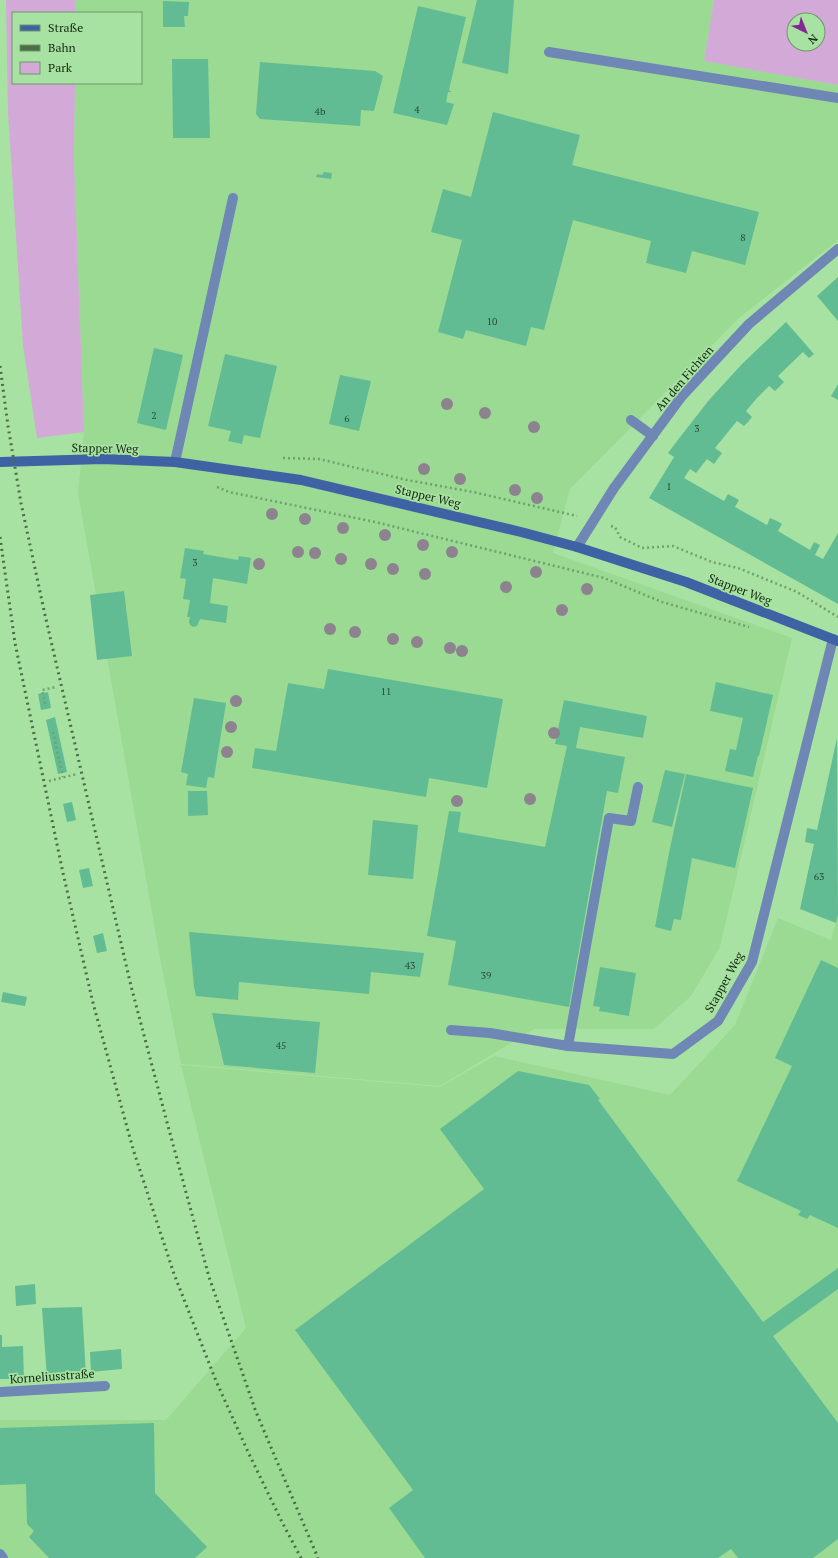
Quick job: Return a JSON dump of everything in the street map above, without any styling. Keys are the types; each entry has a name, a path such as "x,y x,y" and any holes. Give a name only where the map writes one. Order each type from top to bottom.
{"main road":[{"name":"Stapper Weg","path":"0,462 103,459 175,462 301,480 521,532 577,547 686,582 836,640"}],"street":[{"path":"549,52 838,98"},
{"path":"175,462 233,198"},
{"name":"An den Fichten","path":"577,547 614,488 682,396 749,324 838,249"},
{"path":"631,420 653,436"},
{"name":"Stapper Weg","path":"451,1030 490,1033 568,1046 673,1054 718,1021 752,962 836,640"},
{"path":"568,1046 609,818 631,821 638,787"},
{"name":"Korneliusstraße","path":"0,1392 105,1386"},
{"path":"0,1554 3,1558"}],"path":[{"path":"211,485 229,492 375,522 604,578 662,602 751,628"},
{"path":"45,704 42,690 56,688"},
{"path":"53,732 64,777"},
{"path":"49,781 76,774"}],"shaded area":[{"path":"75,0 714,0 704,61 838,85 838,240 739,318 570,489 553,553 792,638 720,947 691,996 654,1029 534,1029 440,1086 181,1064 160,958 78,493 84,432 74,161 75,84 142,84 142,12 75,12"},
{"path":"838,915 838,1558 0,1558 0,1420 166,1420 246,1328 181,1065 440,1087 494,1056 670,1095 735,1025 778,918 831,940"}],"green space":[{"path":"6,0 75,0 75,12 12,12 12,84 75,84 74,161 84,432 37,438 23,345 8,112"},
{"path":"714,0 838,0 838,85 704,61"}],"building":[{"path":"477,0 514,0 508,74 462,63"},
{"path":"163,1 189,2 188,16 184,16 185,27 163,27"},
{"path":"418,6 466,17 449,90 452,92 448,92 446,102 454,104 447,125 393,113"},
{"path":"172,59 208,59 210,138 173,138"},
{"path":"260,62 375,71 383,76 374,111 361,110 360,126 260,119 256,114"},
{"path":"493,112 580,135 572,165 759,212 745,265 692,251 686,273 646,263 651,241 573,220 544,330 531,327 526,346 466,330 463,339 438,332 462,240 431,232 443,189 471,197"},
{"path":"324,172 332,173 331,179 316,177 317,174 322,175"},
{"path":"838,277 838,321 817,296"},
{"path":"786,322 814,354 809,358 803,352 778,376 784,382 775,391 769,386 757,398 746,411 752,417 748,422 744,426 737,421 715,448 722,453 714,464 707,459 696,473 690,469 684,478 724,501 728,494 739,500 735,507 767,525 770,518 777,521 782,524 778,531 810,550 814,542 820,545 815,555 823,559 838,533 838,604 649,498 674,457 668,453 677,441 709,400 742,364"},
{"path":"154,348 183,355 166,430 137,423"},
{"path":"225,354 277,366 260,438 244,435 242,444 228,441 231,431 208,426"},
{"path":"340,375 371,381 359,431 329,424"},
{"path":"838,384 838,400 831,396"},
{"path":"185,548 204,551 203,554 238,560 239,556 251,558 247,584 213,578 210,603 228,606 226,623 200,619 197,626 193,627 190,625 190,617 187,617 190,600 183,599 186,579 180,578"},
{"path":"124,591 132,656 97,660 90,595"},
{"path":"328,669 503,699 487,788 429,778 426,797 252,768 255,748 276,751 288,683 324,689"},
{"path":"716,682 773,695 753,777 725,771 730,749 736,750 743,718 710,711"},
{"path":"48,692 51,708 41,710 38,694"},
{"path":"194,698 226,703 214,778 208,777 206,788 186,785 188,774 181,772"},
{"path":"564,700 647,716 643,738 580,727 576,748 625,757 618,793 607,791 569,1007 448,985 456,941 427,936 449,811 461,812 458,832 545,847 567,746 555,744"},
{"path":"55,717 67,772 58,774 46,720"},
{"path":"837,738 838,915 836,923 800,909 814,844 805,842 807,828 817,830"},
{"path":"665,770 685,774 672,827 652,822"},
{"path":"686,774 753,788 735,868 692,858 681,920 674,919 671,931 655,927"},
{"path":"188,791 207,791 208,815 188,816"},
{"path":"72,802 76,820 67,822 63,804"},
{"path":"373,820 418,825 413,879 368,875"},
{"path":"89,868 93,886 83,888 79,870"},
{"path":"189,932 424,953 420,977 371,972 369,994 239,982 238,1000 196,996"},
{"path":"103,933 107,951 97,953 93,936"},
{"path":"821,960 838,968 838,1228 810,1215 807,1219 798,1215 801,1211 737,1181 792,1066 775,1058"},
{"path":"600,967 636,973 629,1016 599,1011 600,1007 593,1006"},
{"path":"3,992 27,997 25,1006 1,1002"},
{"path":"212,1013 320,1022 315,1073 224,1065"},
{"path":"518,1071 589,1085 600,1099 598,1100 763,1322 838,1268 838,1289 773,1336 838,1423 838,1539 813,1558 738,1558 731,1549 718,1558 425,1558 389,1508 413,1490 295,1330 484,1189 440,1129"},
{"path":"35,1284 36,1304 16,1306 15,1286"},
{"path":"82,1307 86,1376 47,1379 42,1308"},
{"path":"0,1335 2,1335 2,1347 23,1346 24,1379 0,1379"},
{"path":"121,1349 122,1369 91,1372 90,1352"},
{"path":"154,1423 155,1493 207,1547 195,1558 49,1558 29,1537 34,1531 27,1524 26,1484 0,1485 0,1428"}],"railway":[{"path":"0,366 21,503 45,615 131,986 168,1126 209,1277 256,1412 318,1558"},
{"path":"0,537 15,643 63,873 93,1003 133,1149 174,1274 216,1381 249,1454 301,1558"}]}
